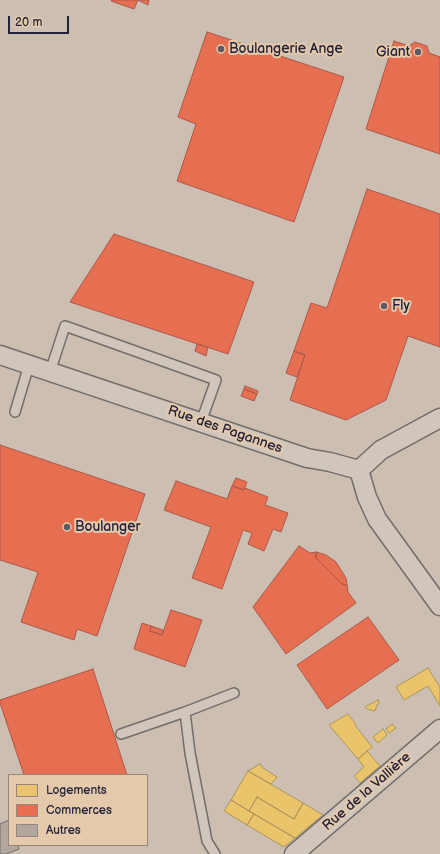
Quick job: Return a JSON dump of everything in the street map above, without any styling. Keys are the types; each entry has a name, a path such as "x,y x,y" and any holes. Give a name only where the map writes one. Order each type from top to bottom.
{"street":[{"name":"Rue des Pagannes","path":"0,355 307,458 330,462 359,470"},
{"path":"440,418 381,450 359,470 367,497 377,519 440,606"},
{"name":"Rue de la Vallière","path":"294,854 440,729"}],"lane":[{"path":"50,372 66,326 216,380 201,422"},
{"path":"15,412 29,365"},
{"path":"122,734 234,693"},
{"path":"185,712 190,753 207,841 214,854"}],"building: Logements":[{"path":"428,668 440,687 440,706 428,686 404,700 396,687"},
{"path":"378,700 379,703 375,711 365,707"},
{"path":"348,714 372,747 358,759 329,725"},
{"path":"392,724 396,728 389,733 386,729"},
{"path":"383,729 387,735 378,743 373,737"},
{"path":"367,751 380,766 360,783 354,776 364,767 358,759"},
{"path":"260,764 263,768 277,777 271,784 248,771"},
{"path":"248,771 303,803 294,819 257,797 249,811 231,800"},
{"path":"257,797 294,819 303,803 323,815 295,838 249,811"},
{"path":"231,800 254,814 247,825 224,811"},
{"path":"254,814 295,838 284,847 247,825"}],"building: Commerces":[{"path":"138,0 134,9 111,1"},
{"path":"138,0 149,0 148,5"},
{"path":"207,32 344,77 294,222 177,181 196,124 178,117"},
{"path":"394,41 409,46 415,42 427,46 429,53 440,57 440,154 366,129"},
{"name":"Fly","path":"367,189 440,214 440,347 408,336 386,400 346,420 290,400 305,355 294,351 311,303 327,308"},
{"path":"114,234 254,282 228,354 70,302"},
{"path":"197,344 208,347 206,356 195,351"},
{"path":"294,351 305,355 297,377 286,373"},
{"path":"245,386 258,391 257,394 244,389"},
{"path":"244,389 257,394 254,401 241,396"},
{"name":"Boulanger","path":"0,445 145,494 97,636 77,629 74,640 21,622 38,572 0,560"},
{"path":"236,478 247,482 244,490 232,486"},
{"path":"176,481 227,499 232,486 244,490 245,488 268,497 265,505 288,513 281,532 273,529 264,551 248,544 252,533 243,530 222,589 192,578 211,527 164,510"},
{"path":"299,546 310,553 316,552 316,558 342,584 347,585 348,592 356,603 286,654 253,607"},
{"path":"316,552 326,555 336,562 346,578 347,585 342,584 316,558"},
{"path":"171,610 202,620 185,667 134,649 142,623 151,626 150,631 162,635"},
{"path":"368,617 399,660 327,709 297,665"},
{"path":"151,626 163,630 162,635 150,631"},
{"path":"93,669 127,774 24,774 0,700"}],"building: Autres":[{"path":"8,820 8,846 18,846 19,849 6,854 0,854 0,824"}],"place":[{"name":"Boulangerie Ange","path":"221,49"},
{"name":"Giant","path":"418,52"},
{"name":"Fly","path":"384,306"},
{"name":"Boulanger","path":"67,527"}]}
